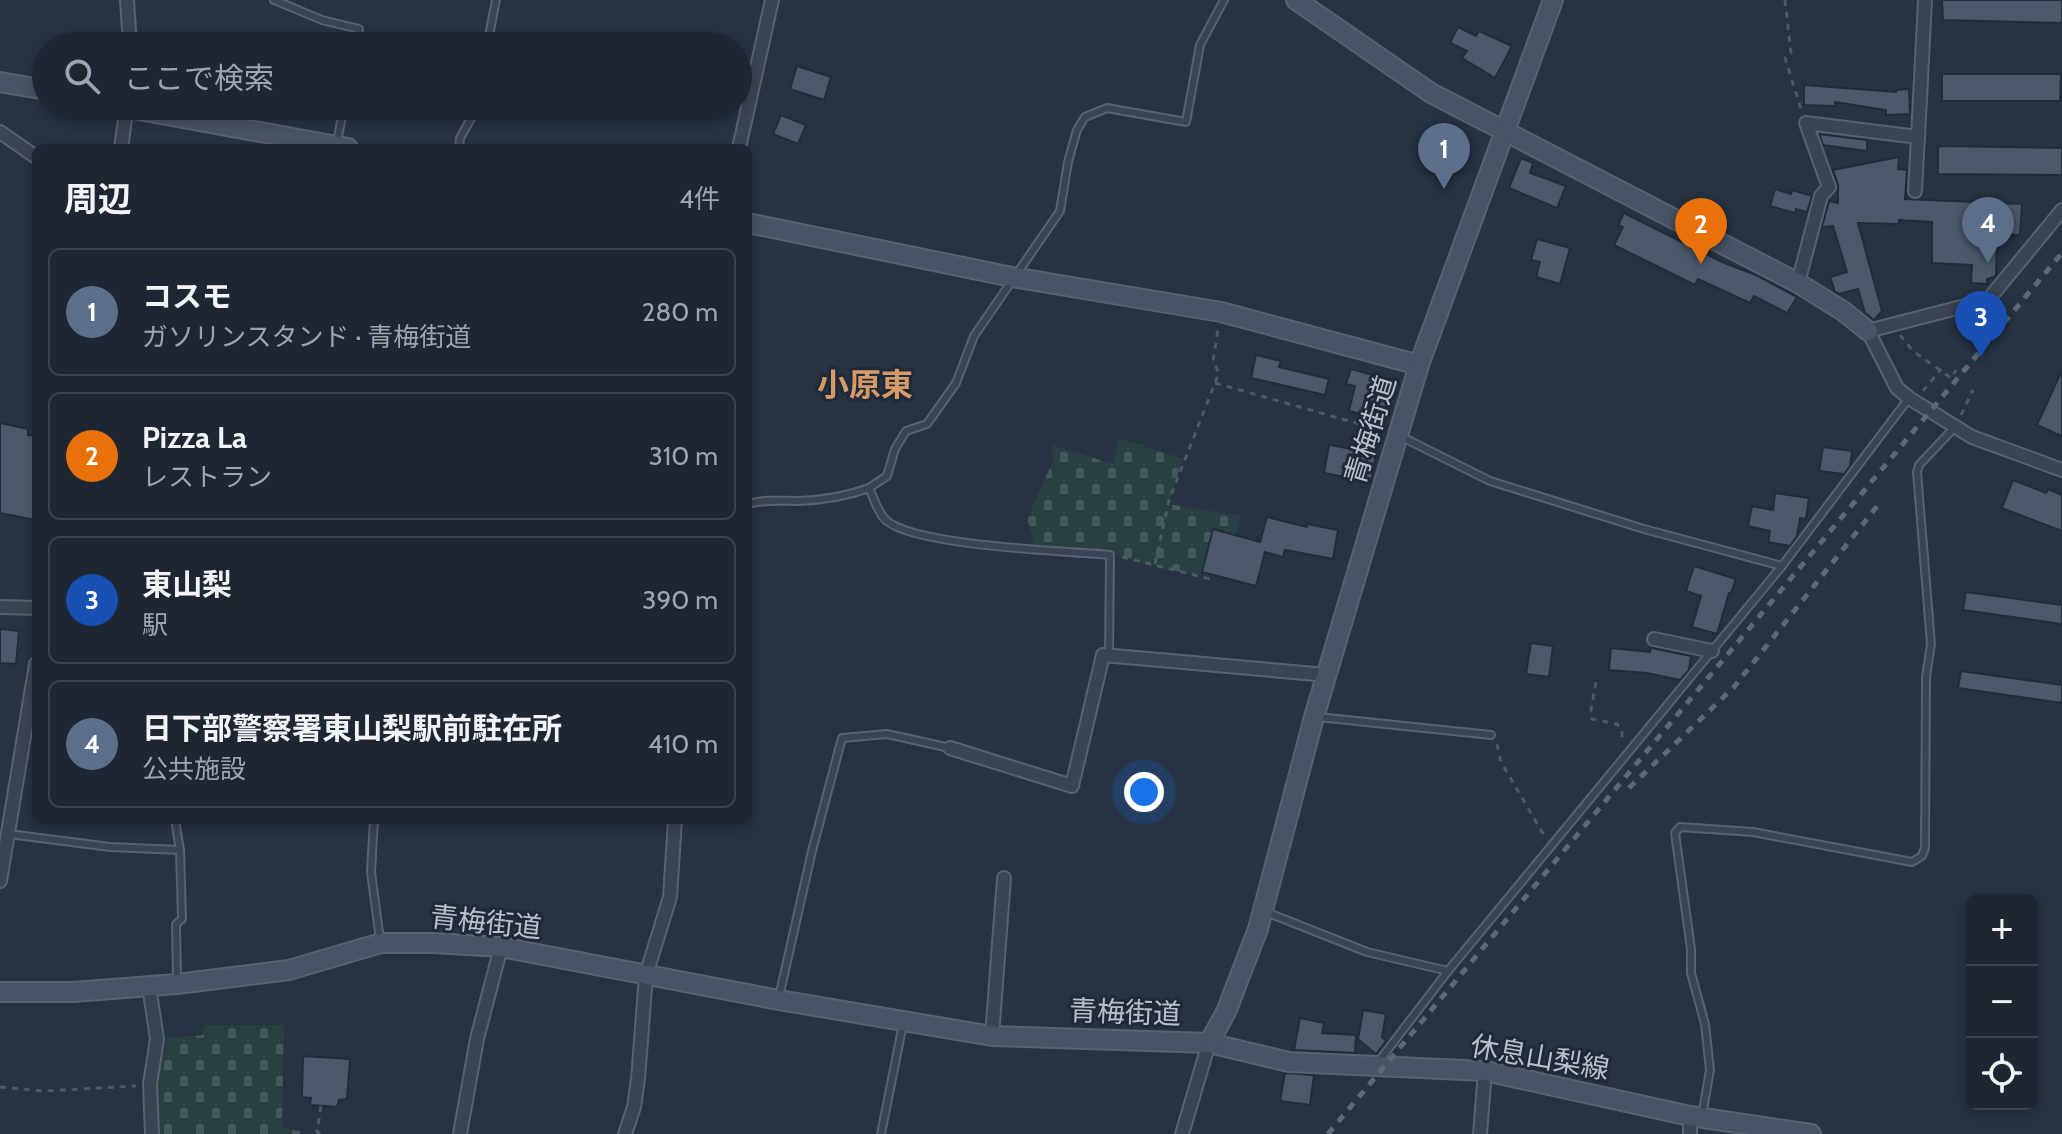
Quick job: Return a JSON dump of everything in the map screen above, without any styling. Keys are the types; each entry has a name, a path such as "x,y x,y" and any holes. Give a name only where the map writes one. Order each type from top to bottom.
{"main road":[{"path":"1296,0 1431,93 1798,283 1868,331"},
{"name":"青梅街道","path":"0,992 73,992 177,984 289,970 381,943 433,943 501,947 779,1000 992,1036 1209,1043 1226,1012 1262,911 1314,717 1419,365 1553,0"},
{"path":"0,82 32,88"},
{"path":"195,120 326,144"},
{"path":"752,224 1012,277 1221,312 1419,365"},
{"name":"休息山梨線","path":"1209,1043 1289,1062 1485,1071 1694,1123 1811,1134"}],"street":[{"path":"127,0 129,32"},
{"path":"752,90 772,0"},
{"path":"1915,191 1925,0"},
{"path":"121,144 123,120"},
{"path":"740,144 745,120"},
{"path":"1798,283 1821,196 1829,187 1806,123 1918,137"},
{"path":"0,132 32,154"},
{"path":"2062,210 1988,300 1868,331 1897,388 1912,400 1954,428 2062,470"},
{"path":"0,607 32,608"},
{"path":"1654,639 1712,651"},
{"path":"950,748 1072,786 1103,655 1327,675"},
{"path":"0,881 32,696"},
{"path":"625,1134 634,1107 638,1079 646,975 670,897 675,824"},
{"path":"992,1036 1004,878"},
{"path":"460,1134 477,1039 501,947"},
{"path":"149,986 157,1039 150,1084 152,1134"},
{"path":"1182,1134 1209,1043"},
{"path":"1480,1134 1485,1071"}],"lane":[{"path":"274,0 322,20 359,29 358,32"},
{"path":"490,32 496,0"},
{"path":"752,503 839,496 869,488 887,476 895,449 906,431 927,424 956,383 974,336 1060,211 1068,162 1077,130 1085,117 1107,108 1186,122 1200,45 1224,0"},
{"path":"342,144 343,120"},
{"path":"459,144 470,120"},
{"path":"1375,1066 1448,971 1782,566 1912,400"},
{"path":"1694,1123 1710,1070 1705,1024 1691,973 1691,949 1675,833 1680,827 1753,832 1912,862 1922,856 1925,848 1926,677 1931,644 1917,472 1919,465 1954,428"},
{"path":"1397,434 1490,481 1644,529 1782,566"},
{"path":"869,488 884,519 899,529 928,538 1110,555 1109,656"},
{"path":"1314,717 1491,735"},
{"path":"779,1000 812,851 842,738 887,734 950,748"},
{"path":"176,824 180,850 182,919 176,924 177,984"},
{"path":"374,824 371,872 381,943"},
{"path":"9,834 110,847 180,850"},
{"path":"1262,911 1367,952 1448,971"},
{"path":"881,1134 904,1019"}],"path":[{"path":"1785,0 1791,53 1785,58 1806,123"},
{"path":"1155,564 1169,500 1219,373 1213,361 1221,312"},
{"path":"1893,326 1913,351 1951,378 1956,370"},
{"path":"1912,400 1941,369"},
{"path":"1215,383 1397,434"},
{"path":"1954,428 1973,390"},
{"path":"1110,555 1210,579"},
{"path":"1596,682 1592,719 1617,724 1622,730 1622,760"},
{"path":"1491,735 1496,741 1501,762 1550,846"},
{"path":"0,1087 59,1091 150,1084"},
{"path":"321,1106 317,1132 322,1134"}],"green space":[{"path":"1119,438 1183,459 1168,504 1241,516 1235,535 1213,530 1202,572 1198,576 1110,555 1036,548 1027,519 1053,461 1052,445 1113,464"},
{"path":"205,1025 284,1025 282,1128 300,1131 300,1134 152,1134 157,1039 203,1035"}],"building":[{"path":"1942,0 2062,0 2062,23 1943,20"},
{"path":"1458,27 1476,36 1479,31 1512,46 1495,78 1462,58 1467,51 1450,43"},
{"path":"797,66 831,77 824,100 790,89"},
{"path":"1942,74 2061,74 2060,101 1942,101"},
{"path":"1804,85 1896,92 1909,89 1910,114 1886,115 1886,110 1835,102 1835,106 1804,105"},
{"path":"781,115 806,125 798,144 773,134"},
{"path":"1819,134 1867,140 1867,151 1823,145"},
{"path":"1938,146 2062,148 2062,175 1938,174"},
{"path":"1899,157 1898,169 1907,170 1905,199 2022,204 2020,235 1997,234 1996,276 1987,279 1987,284 1971,283 1972,265 1932,263 1932,222 1899,220 1899,224 1858,223 1882,311 1874,320 1865,313 1858,289 1839,294 1835,292 1830,277 1847,272 1833,226 1822,227 1829,201 1838,203 1838,185 1833,170"},
{"path":"1521,158 1533,163 1530,173 1566,186 1557,208 1509,188"},
{"path":"1775,189 1812,196 1807,212 1796,209 1795,213 1770,206"},
{"path":"1624,213 1797,297 1787,313 1754,296 1750,303 1698,279 1695,285 1614,245 1623,227 1618,225"},
{"path":"1537,239 1570,248 1560,284 1536,277 1540,262 1531,260"},
{"path":"1256,355 1281,361 1279,367 1329,379 1325,395 1251,378"},
{"path":"1351,369 1388,379 1382,399 1390,401 1386,420 1349,411 1355,386 1346,384"},
{"path":"2062,370 2062,436 2037,425"},
{"path":"0,423 28,429 28,435 32,436 32,519 0,513"},
{"path":"1329,445 1376,453 1371,482 1324,473"},
{"path":"1823,447 1852,451 1850,466 1844,474 1819,471"},
{"path":"2013,480 2046,493 2048,489 2062,495 2062,531 2002,508"},
{"path":"1775,493 1809,498 1806,519 1800,518 1797,536 1790,546 1768,542 1770,531 1748,526 1752,506 1773,510"},
{"path":"1267,517 1307,527 1307,524 1338,530 1333,559 1285,550 1283,557 1265,552 1256,586 1202,572 1213,529 1260,542"},
{"path":"1694,566 1736,579 1717,634 1692,627 1701,596 1686,591"},
{"path":"1966,592 2062,605 2062,624 1963,610"},
{"path":"0,629 19,631 16,664 0,663"},
{"path":"1531,643 1553,646 1549,677 1526,674"},
{"path":"1611,648 1650,652 1651,648 1691,656 1689,670 1680,680 1609,670"},
{"path":"1961,671 2062,685 2062,703 1958,688"},
{"path":"1363,1010 1386,1014 1382,1037 1386,1041 1376,1054 1358,1039"},
{"path":"1300,1018 1324,1023 1322,1033 1356,1035 1355,1053 1294,1050"},
{"path":"303,1056 350,1059 347,1099 339,1100 337,1107 310,1105 311,1098 302,1097"},
{"path":"1285,1073 1314,1075 1310,1105 1280,1101"}],"railway":[{"path":"1328,1134 2062,253"},
{"path":"1629,788 1734,687 1882,500"}],"place":[{"name":"コスモ","path":"1444,189"},
{"name":"日下部警察署東山梨駅前駐在所","path":"1988,263"},
{"name":"Pizza La","path":"1701,264"},
{"name":"東山梨","path":"1981,357"}],"district":[{"name":"小原東","path":"865,384"}]}
